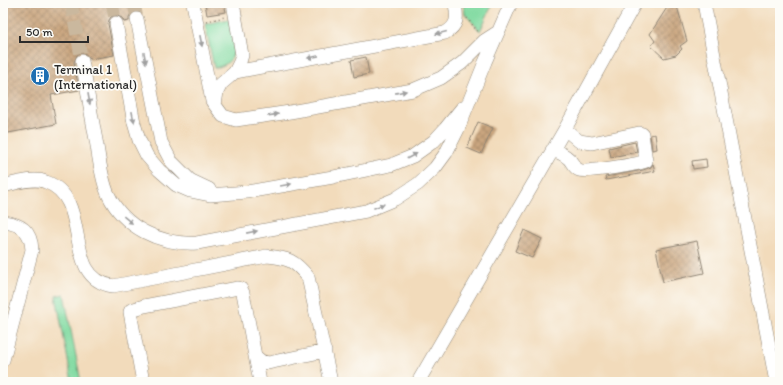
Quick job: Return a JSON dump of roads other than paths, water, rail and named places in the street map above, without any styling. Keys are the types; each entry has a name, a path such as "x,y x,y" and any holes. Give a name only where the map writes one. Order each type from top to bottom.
{"lane":[{"path":"193,3 212,101 214,106 224,116 236,120 413,90 441,78 462,63 484,41 498,32"},
{"path":"235,72 445,33 452,29 455,24 455,3"},
{"path":"82,61 100,165 108,193 123,216 138,228 156,237 172,242 184,244 196,243 366,211 395,199 418,184 435,168 446,153 458,129 511,3"},
{"path":"418,382 565,129 635,3"},
{"path":"704,3 776,382"},
{"path":"214,106 217,92 221,84 235,72 242,55 234,9"},
{"path":"137,19 161,142 171,161 190,180 208,189 226,192 248,192"},
{"path":"116,23 134,123 139,140 147,156 159,170 176,185 190,191 210,194 248,192 391,165 413,156 434,141 445,129 474,89"},
{"path":"552,150 563,154 570,160 576,169 580,171 593,171 646,161 642,134 639,133 592,143 579,141 565,129"},
{"path":"3,186 28,181 45,181 66,197 72,210 85,267 92,277 106,285 113,286 266,256 283,257 293,262 298,265 308,277 331,382"},
{"path":"3,222 17,225 25,229 31,238 32,250 3,360"},
{"path":"143,382 130,312 133,308 238,288 241,289 243,293 261,382"},
{"path":"255,356 261,361 268,363 326,355"},
{"path":"261,382 265,377 276,370 326,355"}],"tunnel":[{"path":"71,3 82,61"},
{"path":"112,3 116,23"},
{"path":"134,3 137,19"}],"place":[{"name":"Terminal 1 (International)","path":"40,76"}]}
